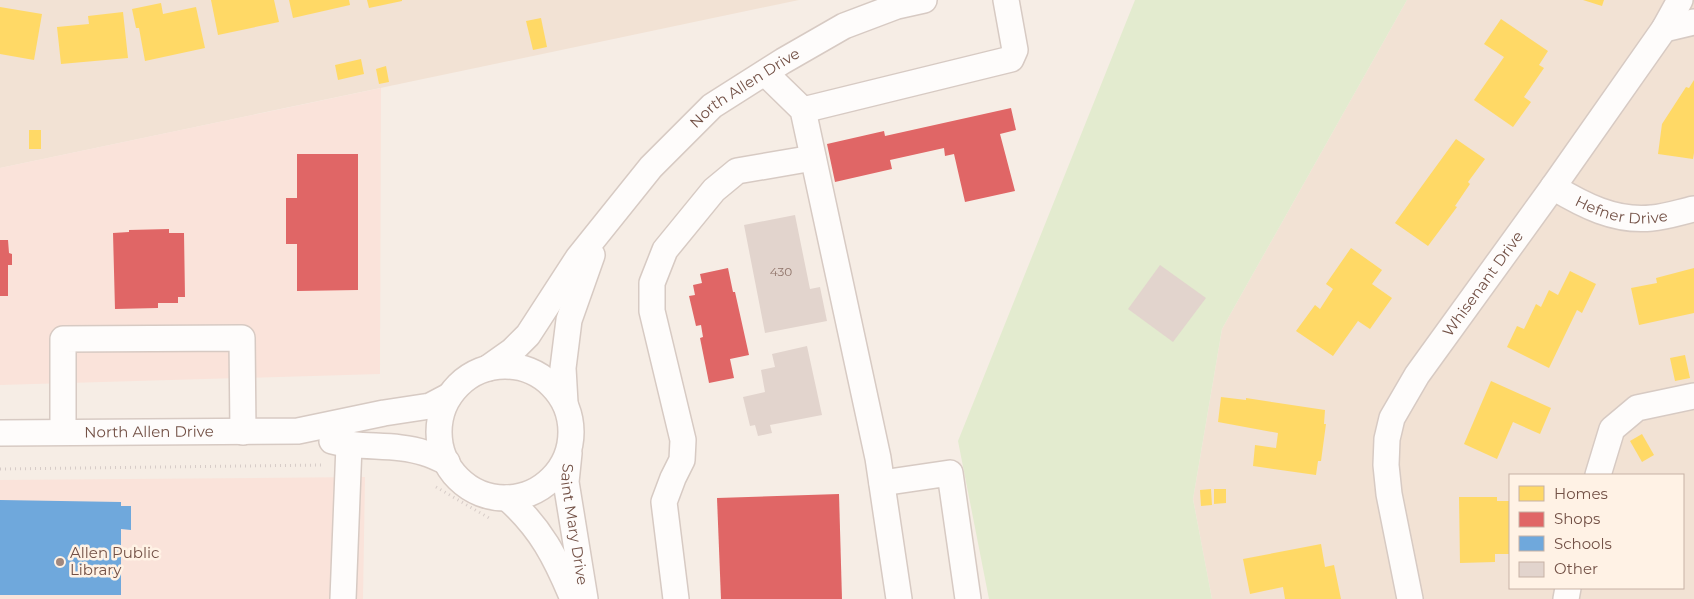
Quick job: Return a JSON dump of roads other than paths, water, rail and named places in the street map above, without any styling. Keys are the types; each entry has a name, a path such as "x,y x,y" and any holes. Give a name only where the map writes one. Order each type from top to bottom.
{"street":[{"name":"North Allen Drive","path":"488,368 512,351 528,335 578,258 651,167 712,106 844,26 897,6 920,0"},
{"path":"803,110 1011,59 1015,50 1006,0"},
{"name":"Whisenant Drive","path":"1410,599 1386,465 1387,439 1392,418 1417,375 1664,29 1680,0"},
{"path":"1664,29 1694,22"},
{"path":"765,73 803,110 878,458 899,599"},
{"path":"676,599 664,502 682,460 683,440 652,311 652,283 665,250 714,190 737,171 814,158"},
{"name":"Hefner Drive","path":"1553,187 1582,204 1617,217 1651,218 1694,209"},
{"name":"North Allen Drive","path":"565,403 563,368 569,320 582,279 602,228"},
{"path":"63,432 63,339 242,338 243,432"},
{"path":"506,366 524,368 540,376 555,388 565,403 570,419 569,451 560,469 546,484 527,494 507,498 489,496 472,489 457,477 447,462 441,446 442,412 450,396 460,384 473,374 488,368 506,366"},
{"name":"North Allen Drive","path":"0,433 298,432 384,413 430,406 450,396"},
{"path":"1598,474 1612,429 1638,408 1694,396"},
{"name":"North Allen Drive","path":"298,432 348,455 410,450 425,453 447,462"},
{"name":"Saint Mary Drive","path":"569,451 566,482 585,599"},
{"path":"343,599 348,455"},
{"path":"882,484 950,473 968,599"},
{"name":"Saint Mary Drive","path":"507,498 524,513 545,540 563,574 573,599"}],"place":[{"name":"Allen Public Library","path":"60,562"}]}
